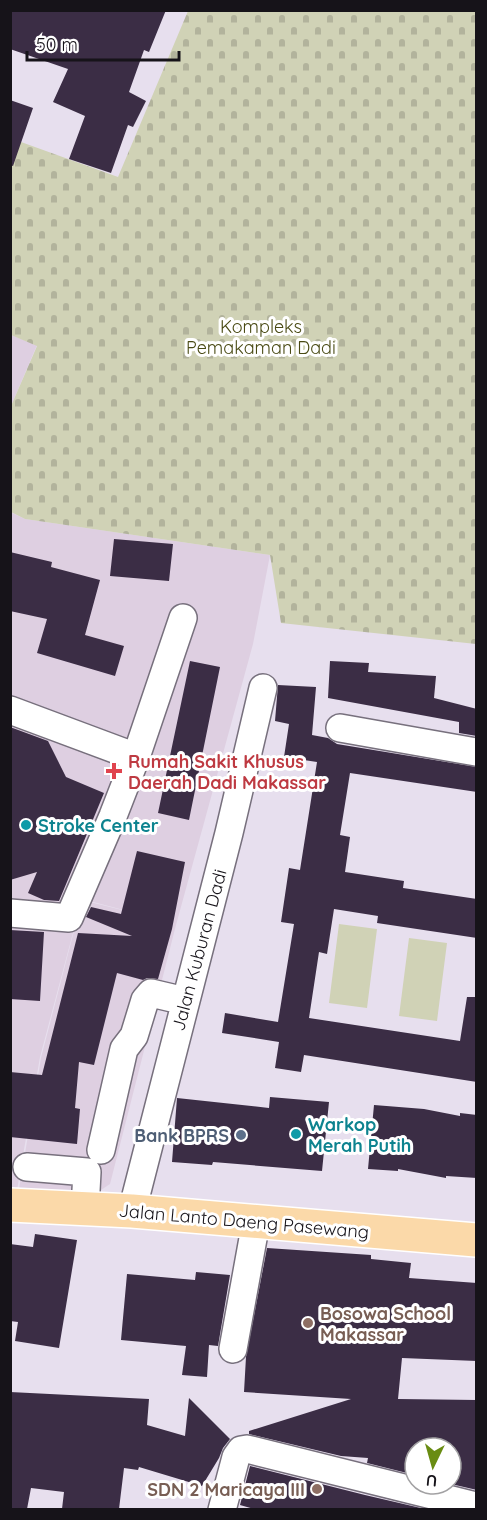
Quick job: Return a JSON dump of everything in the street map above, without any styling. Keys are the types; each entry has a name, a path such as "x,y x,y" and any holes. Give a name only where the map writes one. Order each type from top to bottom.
{"main road":[{"name":"Jalan Lanto Daeng Pasewang","path":"10,1205 132,1211 477,1240"}],"street":[{"path":"10,913 69,918 136,757 183,618"},
{"name":"Jalan Kuburan Dadi","path":"132,1211 229,832 263,688"},
{"path":"10,710 136,757"},
{"path":"340,729 477,752"},
{"path":"101,1150 124,1049 134,1036 145,1000 151,993 185,1001"},
{"path":"27,1167 87,1172 85,1209"},
{"path":"233,1349 256,1222"},
{"path":"222,1509 240,1450 258,1451 284,1460 477,1506"}],"shaded area":[{"path":"11,335 37,345 11,406"},
{"name":"Rumah Sakit Khusus Daerah Dadi Makassar","path":"10,512 25,519 270,555 253,644 176,925 110,1184 98,1192 19,1189 41,1058 82,900 150,917 82,899 40,1057 17,1190 11,1189"}],"green space":[{"name":"Kompleks Pemakaman Dadi","path":"188,11 476,11 476,644 281,623 270,555 25,519 11,512 11,406 37,346 11,335 10,138 118,177"},
{"path":"339,924 377,929 367,1008 329,1003"},
{"path":"409,938 447,943 437,1021 399,1016"}],"building":[{"path":"10,10 166,10 149,52 144,50 129,92 146,101 133,127 128,125 111,173 69,159 85,116 53,102 68,69 10,49"},
{"path":"10,100 33,108 13,166 10,165"},
{"path":"114,539 173,544 169,581 110,576"},
{"path":"10,552 52,562 51,567 100,580 85,635 124,646 115,676 37,653 47,619 10,611"},
{"path":"190,661 220,667 189,820 158,813"},
{"path":"330,661 369,663 368,672 436,676 434,698 477,709 477,736 459,733 459,722 328,698"},
{"path":"278,685 316,687 312,735 328,738 337,744 477,767 477,792 350,773 340,835 350,837 345,872 404,881 403,888 477,899 477,938 377,923 378,916 334,909 327,954 319,952 309,1018 460,1041 467,997 477,997 477,1082 304,1055 301,1072 275,1068 279,1042 222,1033 225,1013 278,1022 294,924 281,922 289,868 300,870 317,762 284,757 289,724 275,721"},
{"path":"10,727 48,741 66,777 104,793 59,901 44,900 28,893 37,872 10,880"},
{"path":"137,851 185,862 172,929 158,979 143,980 117,973 94,1065 79,1062 75,1108 80,1109 77,1144 10,1137 10,1072 42,1075 78,933 132,936 86,917 91,907 121,914"},
{"path":"10,930 44,932 40,1001 10,999"},
{"path":"270,1097 329,1102 322,1171 213,1162 212,1165 172,1162 177,1098 269,1108"},
{"path":"374,1105 424,1109 460,1116 460,1113 477,1115 477,1178 446,1176 446,1178 398,1169 398,1171 368,1169"},
{"path":"35,1234 77,1240 59,1348 15,1341 18,1322 10,1321 10,1244 33,1247"},
{"path":"267,1248 371,1255 371,1259 411,1263 409,1278 477,1283 477,1361 402,1358 398,1399 477,1400 477,1490 463,1487 463,1436 403,1436 403,1472 367,1463 368,1458 341,1456 249,1434 249,1431 351,1399 244,1392 246,1357"},
{"path":"196,1272 230,1275 218,1346 209,1345 207,1377 182,1375 186,1346 121,1340 127,1274 195,1280"},
{"path":"10,1392 149,1399 147,1425 185,1436 189,1398 230,1439 202,1486 139,1467 138,1470 124,1468 119,1509 62,1509 64,1492 31,1488 27,1509 10,1509"},
{"path":"250,1466 425,1509 254,1509 240,1505"}],"place":[{"name":"Rumah Sakit Khusus Daerah Dadi Makassar","path":"114,771"},
{"name":"Stroke Center","path":"26,825"},
{"name":"Warkop Merah Putih","path":"296,1134"},
{"name":"Bank BPRS","path":"241,1135"},
{"name":"Bosowa School Makassar","path":"308,1323"},
{"name":"SDN 2 Maricaya III","path":"317,1489"}]}
